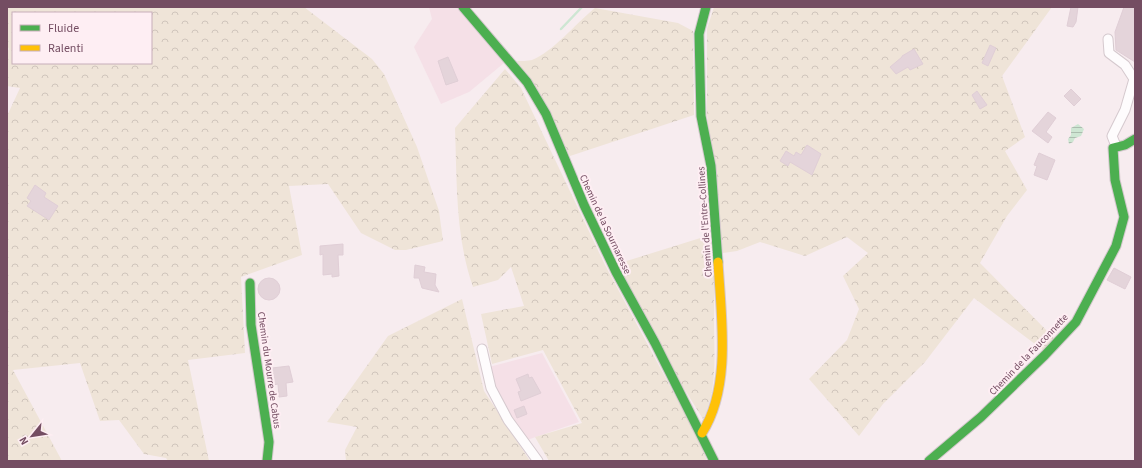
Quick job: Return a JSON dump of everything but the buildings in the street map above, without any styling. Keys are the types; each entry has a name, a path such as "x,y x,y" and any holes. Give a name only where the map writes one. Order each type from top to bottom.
{"street":[{"name":"Chemin de la Sournaresse","path":"463,7 527,82 546,114 584,205 616,272 702,433 714,461"},
{"name":"Chemin de l'Entre-Collines","path":"702,433 709,422 720,389 722,324 711,166 701,116 699,34 706,7"},
{"path":"1108,39 1109,53 1125,65 1134,79 1125,110 1112,136 1116,146 1125,145 1135,139"},
{"name":"Chemin de la Fauconnette","path":"929,461 981,417 1045,355 1076,322 1116,246 1124,217 1115,180 1113,148 1116,146"},
{"name":"Chemin du Mourre de Cabus","path":"250,283 251,325 269,442 267,461"},
{"path":"482,348 492,388 508,420 538,461"}],"shaded area":[{"path":"429,7 458,7 504,63 469,92 441,104 414,47 432,19"},
{"path":"1078,124 1084,129 1081,136 1075,138 1073,142 1069,144 1068,139 1071,135 1071,128"},
{"path":"542,353 579,422 527,440 499,396 489,367"}],"green space":[{"path":"7,7 304,7 372,59 384,74 417,147 439,211 443,241 406,250 395,250 361,233 328,184 289,186 302,255 241,277 245,353 188,360 209,461 168,461 166,458 144,454 119,420 100,421 80,363 13,370 62,461 7,461 7,116 20,88 7,86 7,52 9,49 7,46"},
{"path":"714,7 1052,7 1002,76 1025,137 1005,151 1027,190 1007,216 980,263 1054,338 1043,350 974,298 925,362 883,404 859,436 809,379 847,340 859,309 843,276 868,253 847,237 805,256 760,242 737,251 723,253 707,114 707,29"},
{"path":"595,8 678,23 693,31 694,115 570,156 517,61 532,60 548,51"},
{"path":"505,69 521,88 605,265 700,442 707,461 549,461 535,437 582,423 543,350 492,364 481,314 524,306 511,267 498,280 473,287 467,268 460,228 455,128"},
{"path":"710,235 714,278 714,371 711,396 703,419 680,382 617,264"},
{"path":"462,299 484,391 530,461 346,461 345,450 357,427 327,422 388,336"}],"waterway":[{"path":"561,29 582,7"}],"traffic: fast":[{"path":"463,7 527,82 546,114 584,205 616,272 655,343 714,461"},
{"path":"706,7 699,34 701,116 711,166 718,262"},
{"path":"929,461 981,417 1045,355 1076,322 1116,246 1124,217 1115,180 1113,148 1125,145 1135,139"},
{"path":"250,283 251,325 269,442 267,461"}],"traffic: slow":[{"path":"702,433 718,394 721,372 722,327 718,262"}]}
